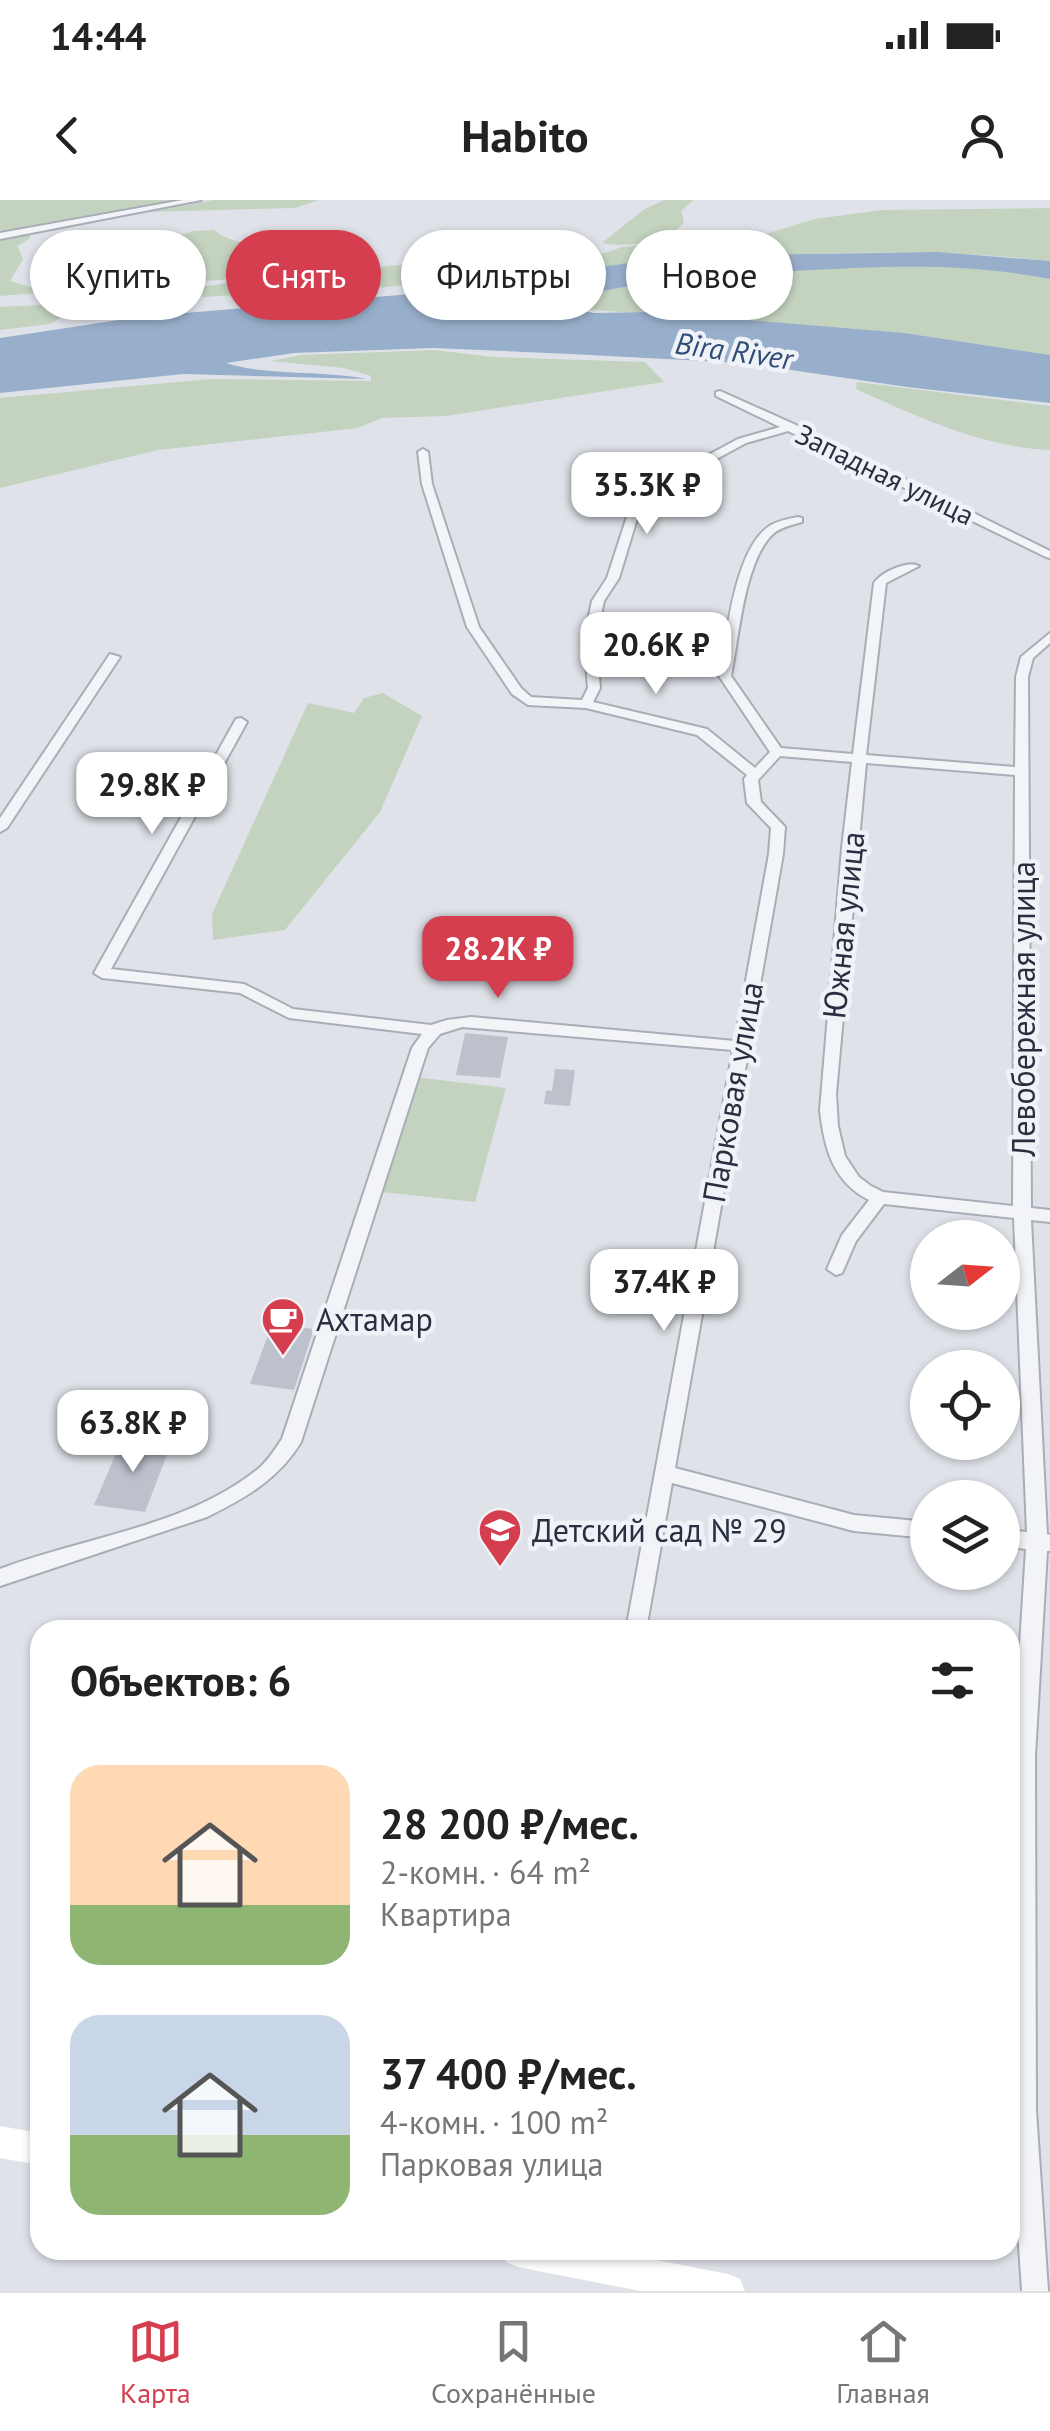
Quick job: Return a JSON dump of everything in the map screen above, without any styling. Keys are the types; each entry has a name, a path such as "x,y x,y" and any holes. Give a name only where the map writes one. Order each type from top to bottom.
{"main road":[{"path":"0,2142 30,2147"},
{"path":"572,2260 728,2291"}],"street":[{"path":"0,236 196,200"},
{"name":"Западная улица","path":"720,394 1050,555"},
{"path":"586,704 594,688 590,638 598,601 613,578 638,498 742,442 792,427"},
{"path":"423,452 427,484 473,627 516,692 528,701 586,704 702,732 752,773 777,752 1022,772"},
{"path":"777,752 725,676 746,580 758,547 772,529 798,520"},
{"name":"Южная улица","path":"880,1198 860,1191 848,1180 828,1130 828,1094 838,952 880,583 913,566"},
{"name":"Левобережная улица","path":"1020,1731 1044,1542 1022,1212 1022,677 1027,657 1050,637"},
{"path":"0,828 114,657"},
{"path":"241,722 102,972 244,989 289,1013 430,1030 450,1022 471,1022 740,1046"},
{"name":"Парковая улица","path":"638,1620 778,827 754,802 752,773"},
{"path":"0,1578 72,1551 196,1516 264,1476 291,1442 420,1048 430,1030"},
{"path":"836,1269 848,1239 880,1198 1050,1216"},
{"path":"664,1472 854,1523 910,1528"},
{"name":"Левобережная улица","path":"1020,1932 1023,2110 1034,2291"}],"green space":[{"path":"0,200 181,200 0,233"},
{"path":"214,200 319,200 295,208 148,212"},
{"path":"664,200 694,200 681,211 684,222 676,230 626,230 626,245 606,243 643,210"},
{"path":"1050,208 1050,261 929,253 793,256 793,230 779,230 815,219 882,210"},
{"path":"206,230 226,237 226,279 206,281"},
{"path":"30,234 17,246 23,259 10,281 30,287 30,293 0,296 0,240"},
{"path":"626,247 626,267 606,268 606,252"},
{"path":"914,264 998,269 1050,279 1050,355 905,333 729,320 793,320 793,270"},
{"path":"401,265 401,285 381,288 381,267"},
{"path":"226,283 226,296 206,297 206,286"},
{"path":"626,286 626,312 606,311 606,290"},
{"path":"30,305 30,320 57,320 0,330 0,307"},
{"path":"434,350 494,357 645,362 664,382 446,416 382,418 358,428 158,450 0,488 0,398 211,379 371,381 371,376 344,368 270,361 301,355"},
{"path":"857,382 1050,406 1050,450 999,443 950,429 856,389"},
{"path":"383,693 422,716 380,812 285,930 213,940 212,914 308,703 354,713 364,698"},
{"path":"415,1077 506,1088 475,1202 382,1192"}],"water":[{"path":"937,252 1050,261 1050,279 947,268 793,271 793,254"},
{"path":"626,263 626,287 606,291 606,266"},
{"name":"Bira River","path":"401,295 401,320 606,320 606,313 626,312 626,320 748,320 905,333 1050,355 1050,403 743,363 433,348 294,353 226,363 258,370 367,379 183,374 0,393 0,338 119,320 206,320 206,311 226,310 226,320 381,320 381,297"}],"building":[{"path":"465,1033 508,1037 500,1078 456,1075"},
{"path":"555,1069 575,1070 570,1106 544,1104 546,1090 552,1091"},
{"name":"Ахтамар","path":"272,1324 314,1329 294,1390 250,1384"},
{"path":"123,1437 171,1444 145,1512 94,1505"}],"place":[{"name":"Ахтамар","path":"283,1357"},
{"name":"Детский сад № 29","path":"500,1568"}]}
